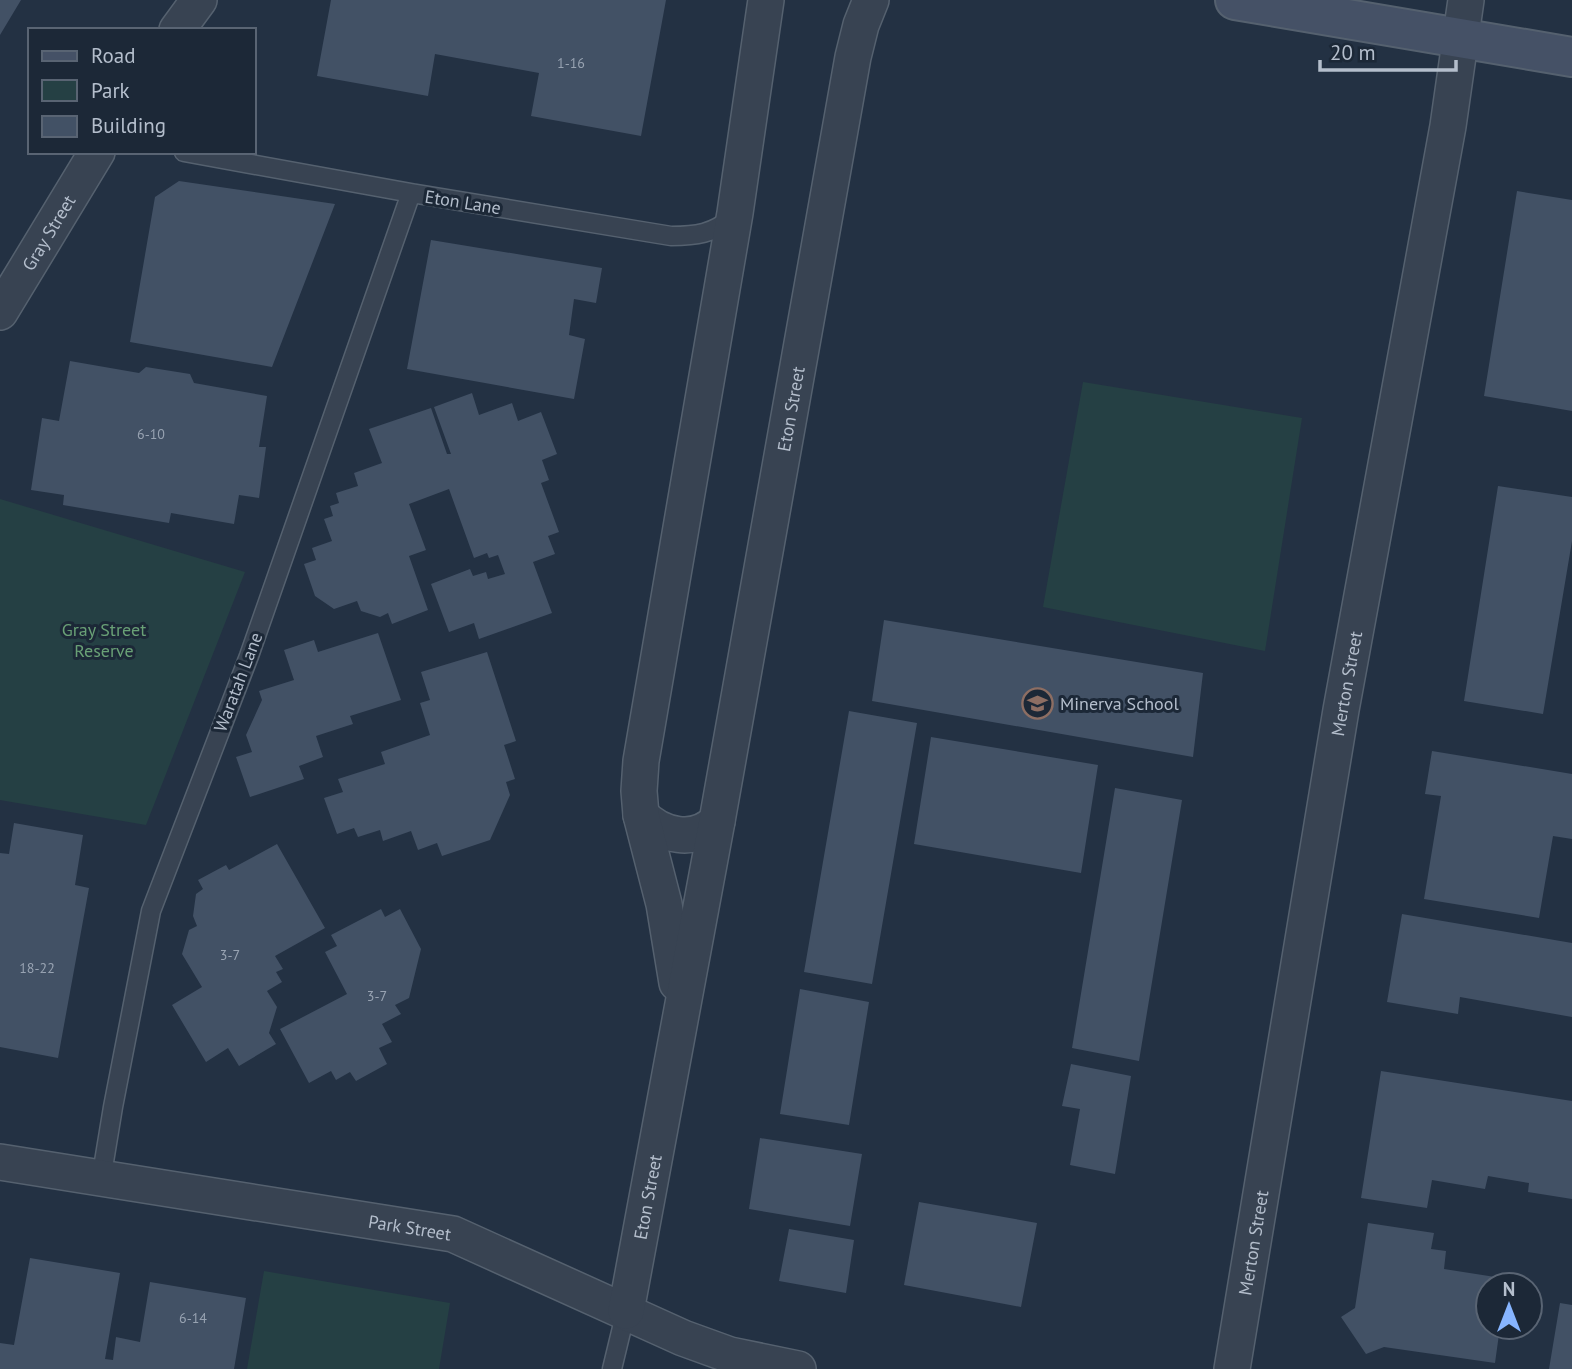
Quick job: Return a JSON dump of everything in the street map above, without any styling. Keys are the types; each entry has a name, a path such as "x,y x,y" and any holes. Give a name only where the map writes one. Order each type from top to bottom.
{"street":[{"name":"Eton Street","path":"678,1024 673,952 664,904 641,815 641,761 735,213 766,0"},
{"name":"Eton Street","path":"626,1311 717,821 853,57 871,0"},
{"path":"1235,0 1572,57"},
{"name":"Merton Street","path":"1232,1369 1341,710 1448,126 1466,0"},
{"name":"Gray Street","path":"0,312 99,154"},
{"path":"641,815 655,828 671,834 702,831 717,821"},
{"name":"Park Street","path":"0,1162 453,1234 683,1338 730,1356 798,1369"}],"lane":[{"name":"Eton Lane","path":"203,154 411,193 671,236 702,234 724,224 735,213"},
{"name":"Waratah Lane","path":"101,1180 151,911 249,656 411,193"},
{"name":"Eton Street","path":"612,1369 626,1311"}],"green space":[{"path":"1083,382 1302,418 1265,651 1043,607"},
{"name":"Gray Street Reserve","path":"0,499 245,572 146,825 0,800"},
{"path":"264,1271 450,1303 439,1369 247,1369"}],"building":[{"path":"0,0 21,0 0,35"},
{"path":"331,0 666,0 641,136 531,116 539,73 435,54 428,96 317,76"},
{"path":"179,181 335,204 272,367 130,342 155,197"},
{"path":"1517,191 1572,200 1572,411 1484,396"},
{"path":"431,240 602,268 596,303 574,299 569,335 585,339 574,399 407,369"},
{"path":"70,361 139,373 146,367 190,374 194,383 267,396 259,447 266,447 259,498 239,495 234,524 171,513 169,523 63,505 64,495 31,490 42,418 59,421"},
{"path":"472,393 479,415 512,403 518,421 541,412 557,454 542,460 549,480 541,483 559,532 548,536 555,554 533,562 552,613 479,639 474,623 449,632 431,584 470,569 473,576 486,572 488,579 505,574 498,555 489,558 487,553 474,558 449,489 409,504 426,550 409,556 428,610 392,624 388,613 380,617 361,611 357,601 334,609 315,596 304,564 316,560 312,548 332,541 324,519 333,516 330,506 339,503 336,493 358,486 354,473 382,463 369,429 431,408 447,454 451,454 434,407"},
{"path":"1498,486 1572,497 1572,541 1543,714 1464,701"},
{"path":"884,620 1203,673 1193,757 872,701"},
{"path":"378,633 401,700 350,716 353,724 316,736 323,757 299,766 304,779 250,797 236,757 252,752 246,735 262,700 259,691 294,680 284,650 314,640 318,652"},
{"path":"487,652 516,741 504,745 515,779 506,782 510,795 490,840 442,856 437,843 418,850 411,831 383,841 380,830 358,837 354,828 337,834 324,798 343,792 338,779 385,764 381,752 430,735 420,703 430,700 421,672"},
{"path":"849,711 917,723 872,984 804,972"},
{"path":"931,737 1098,765 1081,873 914,844"},
{"path":"1432,751 1572,774 1572,839 1553,836 1539,918 1424,899 1441,796 1425,794"},
{"path":"1115,788 1182,800 1139,1061 1072,1048"},
{"path":"14,823 83,835 75,885 89,888 58,1058 0,1047 0,853 9,854"},
{"path":"277,844 325,928 275,956 283,969 276,972 282,982 267,991 277,1007 269,1033 276,1044 239,1066 228,1048 206,1062 172,1005 202,987 182,954 189,930 197,926 193,916 196,894 203,889 198,880 226,865 229,870"},
{"path":"381,909 385,917 400,909 421,949 409,998 395,1005 401,1014 382,1024 392,1042 379,1048 387,1064 356,1081 350,1072 336,1080 331,1071 309,1083 280,1029 347,994 325,952 337,946 331,935"},
{"path":"1402,914 1572,943 1572,1017 1460,997 1458,1014 1387,1002"},
{"path":"800,989 869,1002 849,1125 780,1114"},
{"path":"1071,1064 1131,1076 1115,1174 1070,1165 1080,1109 1062,1106"},
{"path":"1381,1071 1572,1101 1572,1199 1528,1192 1529,1183 1488,1176 1485,1189 1432,1180 1427,1208 1361,1198"},
{"path":"760,1138 862,1154 850,1226 749,1209"},
{"path":"919,1202 1037,1223 1021,1307 904,1285"},
{"path":"1368,1223 1434,1233 1431,1249 1446,1251 1444,1269 1474,1274 1474,1341 1498,1341 1495,1363 1384,1347 1366,1354 1341,1317 1355,1308"},
{"path":"789,1229 854,1240 846,1293 779,1281"},
{"path":"30,1258 120,1273 105,1359 113,1360 116,1337 140,1342 150,1282 246,1298 234,1369 0,1369 0,1343 14,1345"},
{"path":"1560,1303 1572,1305 1572,1369 1549,1369"}],"place":[{"name":"Minerva School","path":"1037,703"}]}
